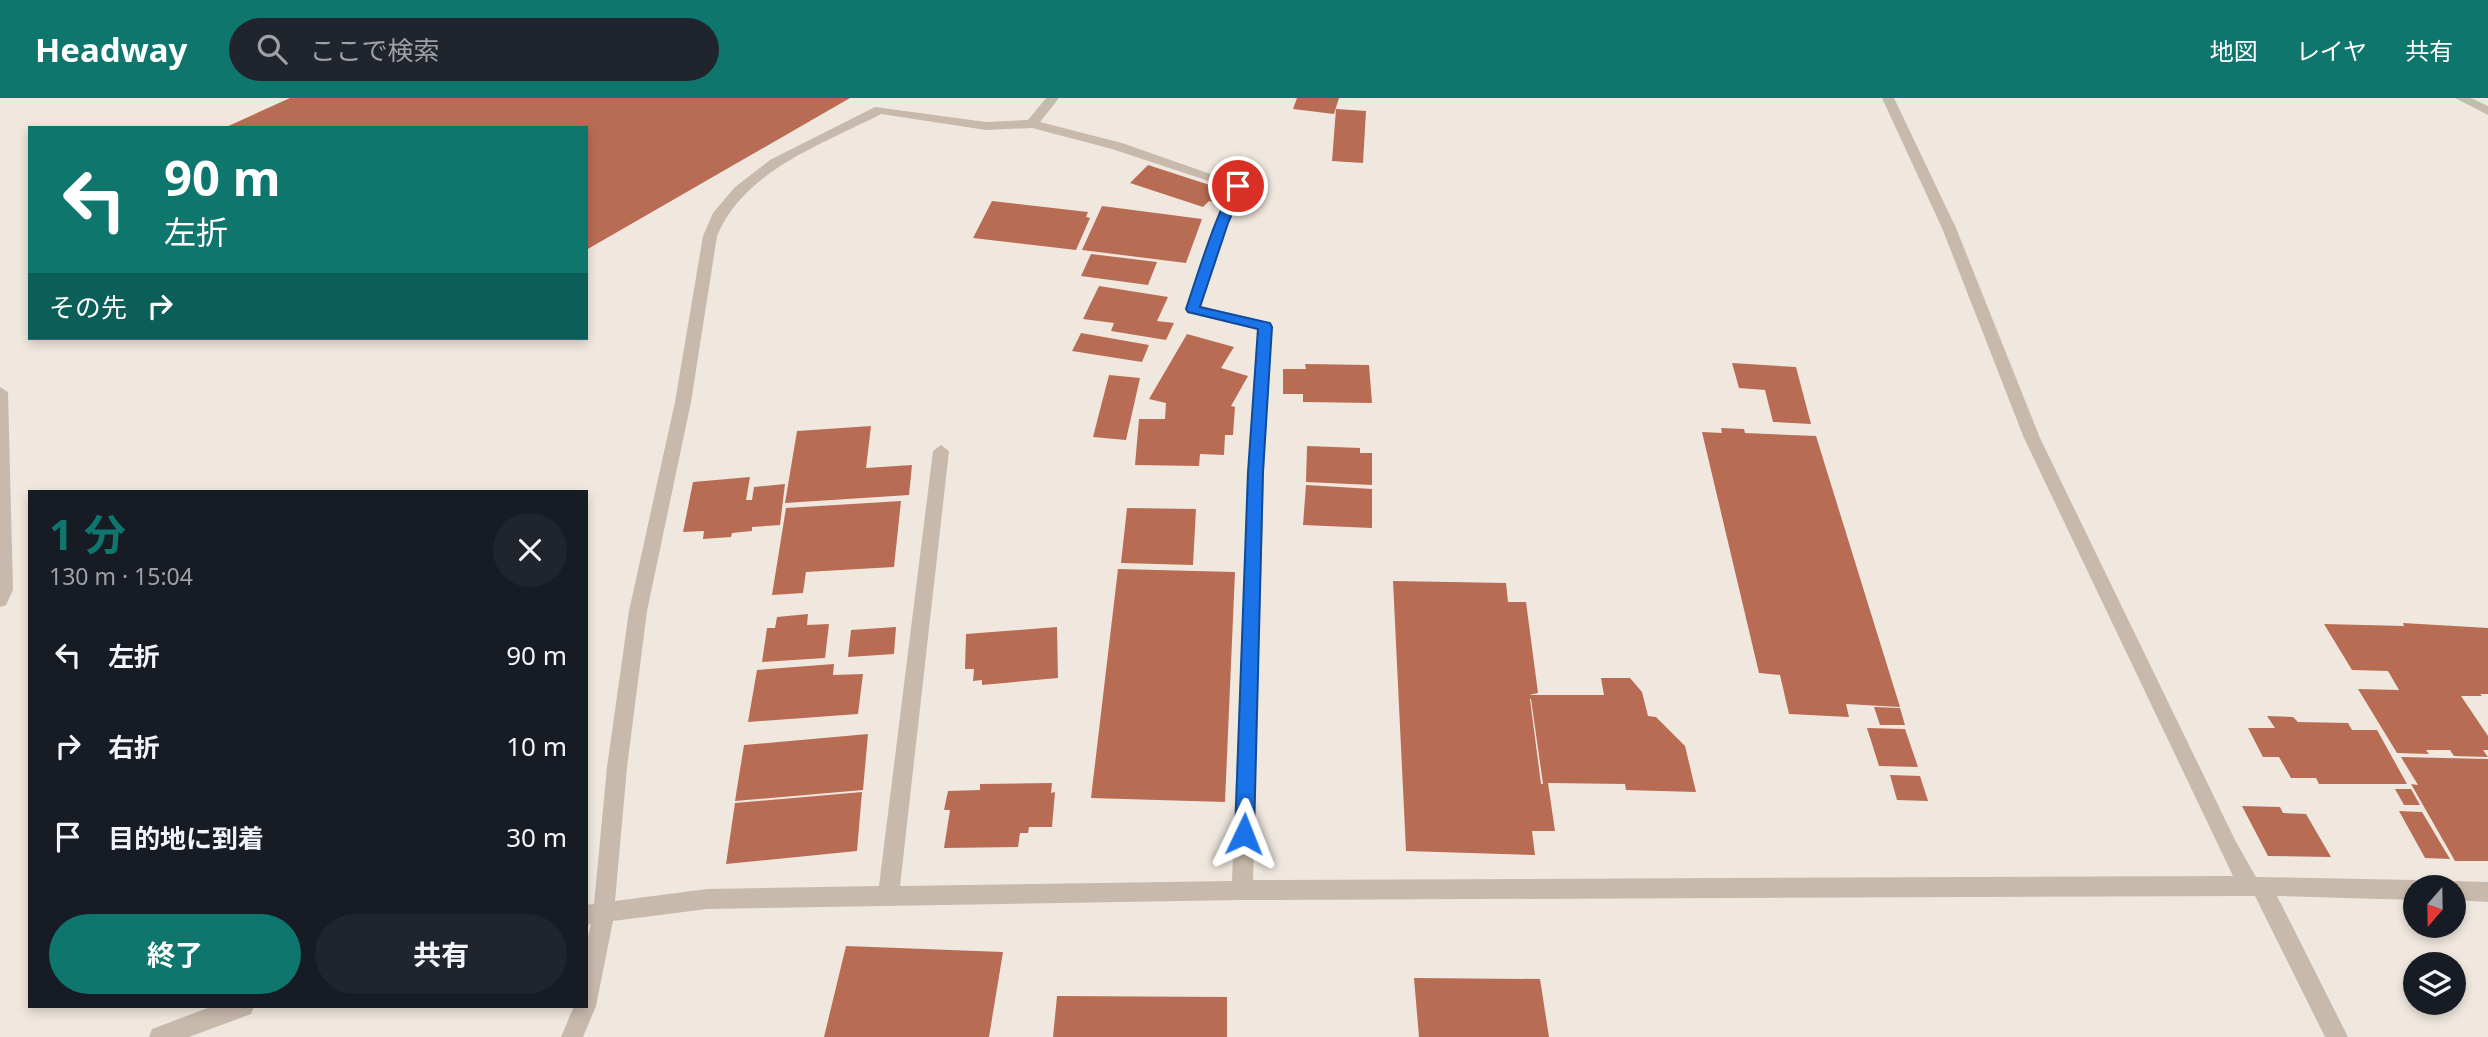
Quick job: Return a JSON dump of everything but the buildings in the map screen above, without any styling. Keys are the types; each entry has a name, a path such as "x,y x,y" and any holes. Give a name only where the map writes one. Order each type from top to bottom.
{"street":[{"path":"1032,124 1053,98"},
{"path":"1888,98 1949,228 2032,438 2229,849 2256,887 2337,1037"},
{"path":"2461,98 2488,111"},
{"path":"2478,98 2488,111"},
{"path":"588,979 638,611 683,402 710,236 720,213 740,190 775,163 879,110 986,126 1032,124 1116,146 1238,186 1222,223 1193,309 1265,327 1256,472 1242,890"},
{"path":"0,392 4,590 0,600"},
{"path":"888,897 941,451"},
{"path":"595,913 707,899 1242,890 2256,887 2403,890"},
{"path":"2466,891 2488,892"},
{"path":"160,1037 238,1008"},
{"path":"572,1037 583,1008"}],"route":[{"path":"1238,186 1222,223 1193,309 1265,327 1256,472 1244,834"}]}
